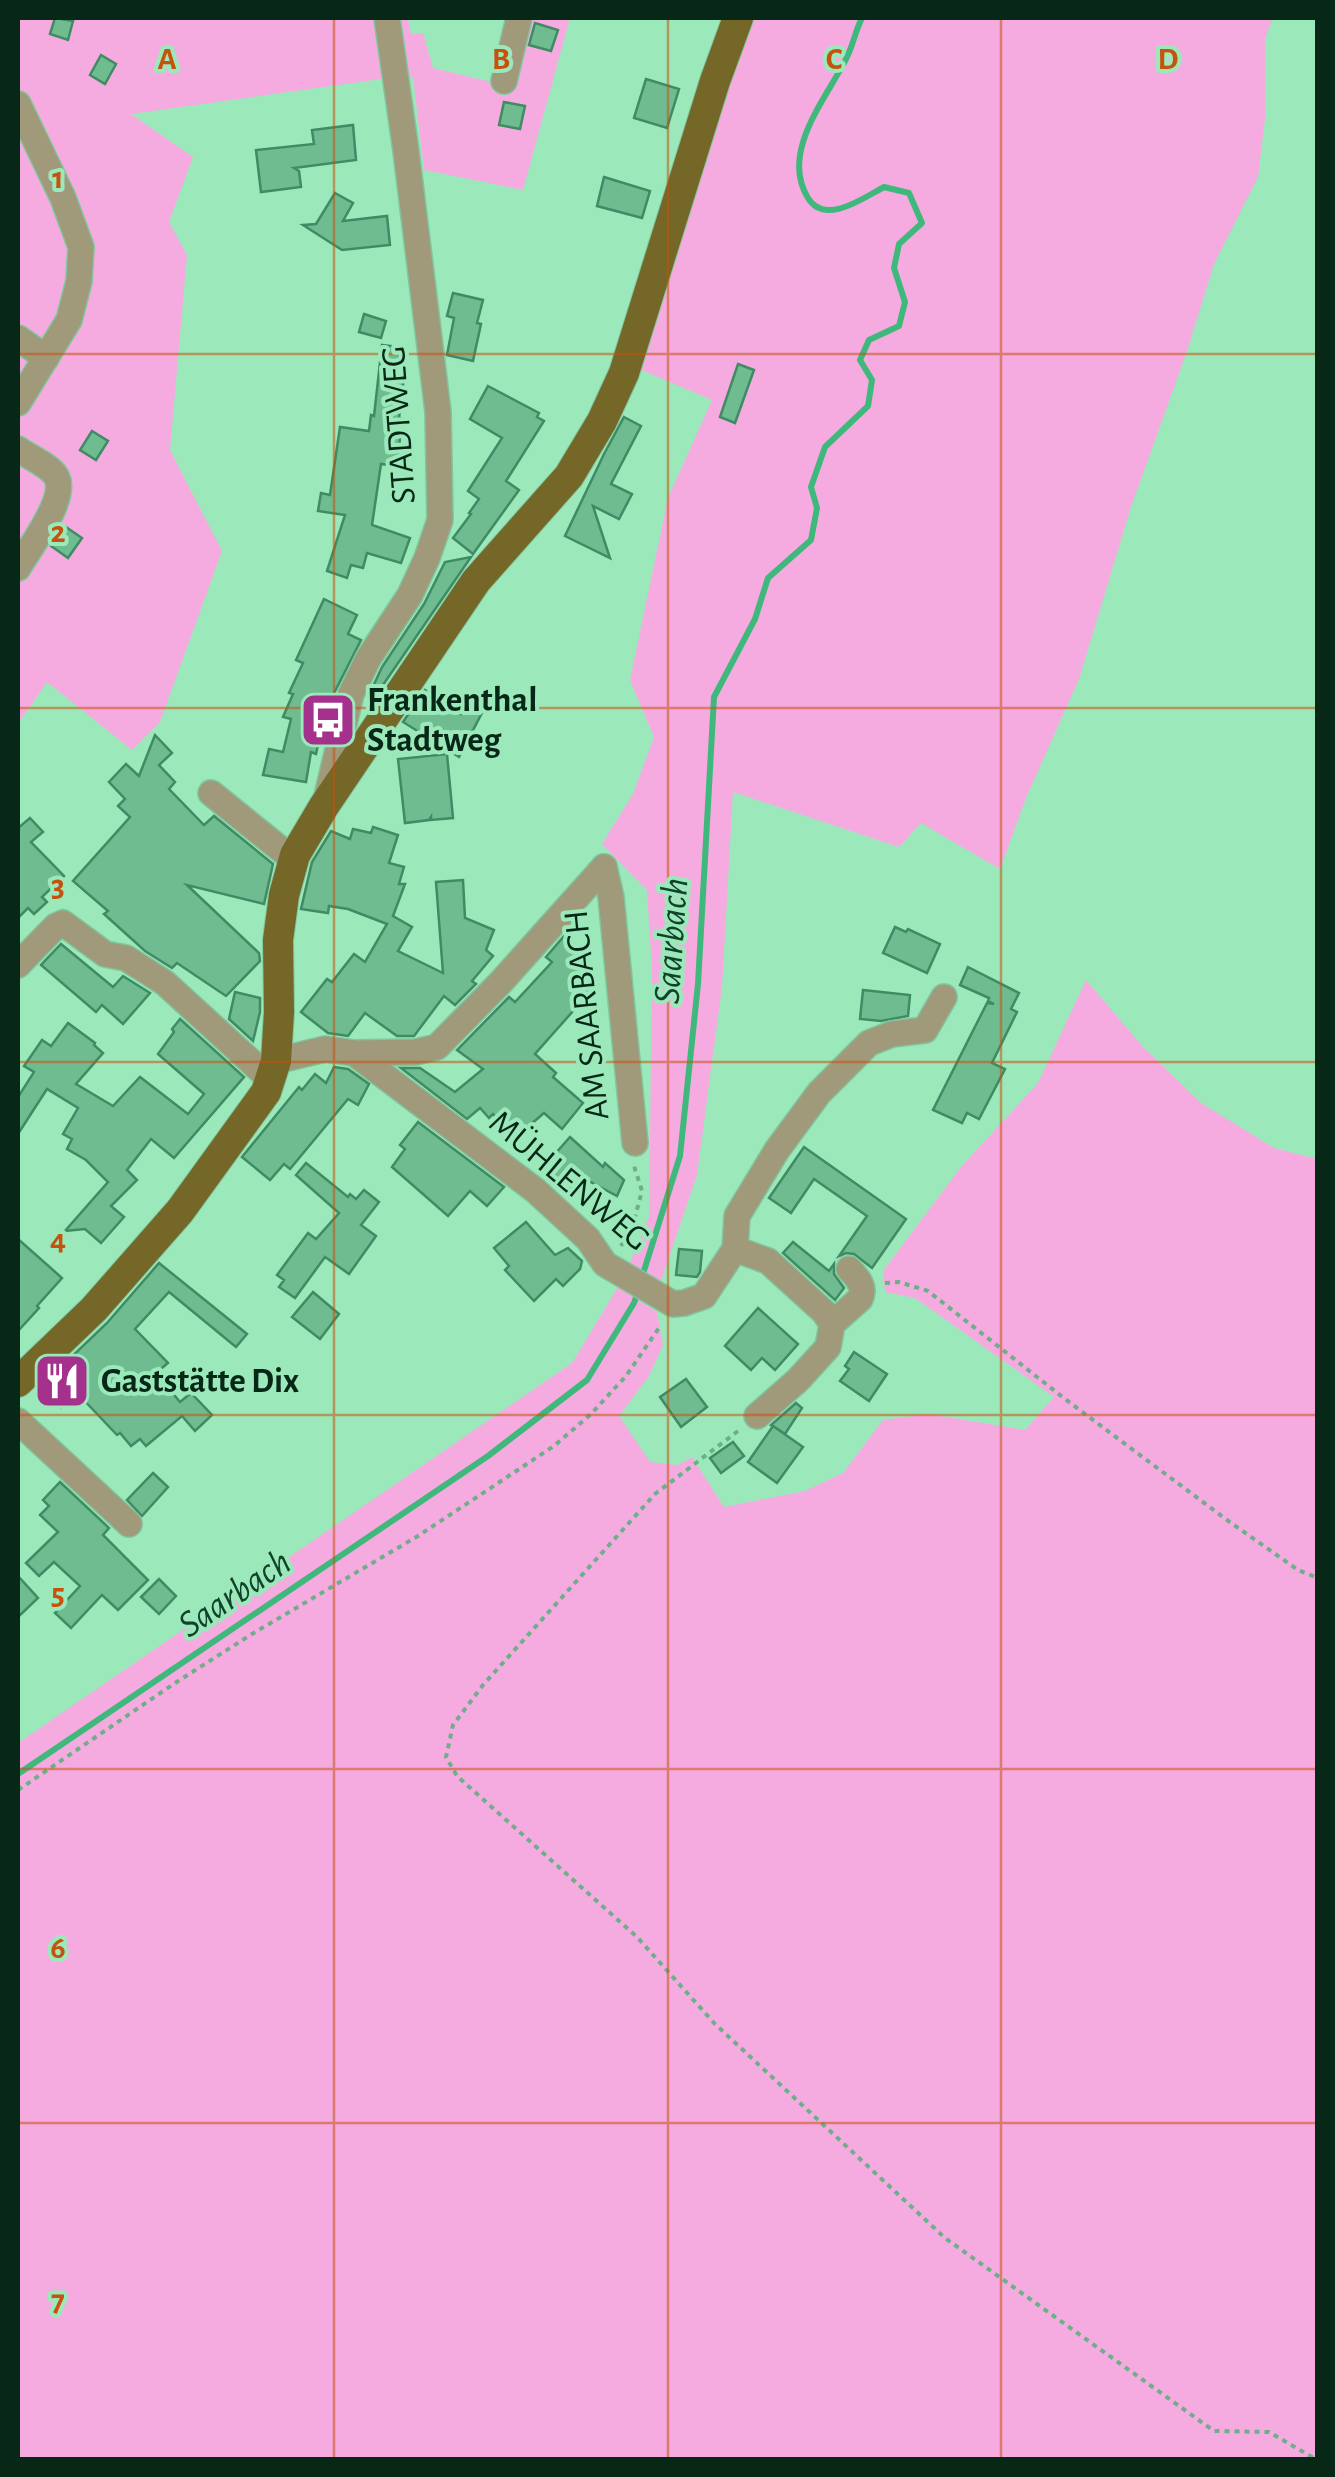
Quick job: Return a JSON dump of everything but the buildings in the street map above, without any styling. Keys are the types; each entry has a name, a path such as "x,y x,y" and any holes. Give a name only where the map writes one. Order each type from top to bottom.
{"main road":[{"path":"18,1382 94,1309 180,1211 266,1092 273,1070 279,1012 278,940 284,894 294,860 324,806 476,581 569,476 602,422 624,373 738,18"}],"street":[{"name":"STADTWEG","path":"324,806 350,694 410,595 440,520 438,412 387,18"},
{"path":"504,81 518,18"},
{"path":"18,104 81,247 69,320 18,403"},
{"path":"18,338 46,358"},
{"path":"18,449 54,472 59,482 55,506 18,568"},
{"path":"211,792 294,860"},
{"name":"AM SAARBACH","path":"354,1053 437,1048 604,867 611,898 634,1143"},
{"path":"18,966 56,926 63,924 105,954 126,958 165,983 273,1070 325,1049 354,1053"},
{"path":"667,1300 684,1303 704,1296 735,1249 737,1216 777,1150 819,1094 869,1044 892,1034 925,1030 944,997"},
{"name":"MÜHLENWEG","path":"354,1053 536,1191 588,1239 613,1269 667,1300"},
{"path":"735,1249 768,1260 832,1324"},
{"path":"757,1416 828,1347 832,1324 860,1299 862,1286 848,1269"},
{"path":"18,1421 130,1524"}],"path":[{"name":"AM SAARBACH","path":"613,1269 632,1228 642,1192 631,1154 634,1143"},
{"path":"863,1294 879,1284 899,1282 928,1290 1227,1520 1298,1570 1318,1578"},
{"path":"18,1790 252,1634 418,1536 554,1446 626,1376 663,1322 667,1300"},
{"path":"757,1416 655,1494 483,1685 453,1725 446,1757 457,1776 637,1937 714,2024 946,2238 1214,2431 1269,2432 1317,2460"}],"shaded area":[{"path":"18,18 408,18 411,34 423,33 433,68 495,83 512,18 570,18 523,190 424,170 413,77 131,114 193,157 169,222 187,255 170,450 222,551 160,722 132,750 47,682 18,724"},
{"path":"751,18 1273,18 1265,38 1265,119 1258,177 1214,264 1131,507 1079,679 1026,798 1000,869 921,823 899,847 733,792 722,987 697,1175 661,1281 629,1265 649,1217 652,970 647,890 602,844 633,794 654,737 630,680 668,498 712,400 639,369"},
{"path":"1086,980 1143,1047 1201,1103 1274,1148 1317,1159 1317,2459 18,2459 18,1743 572,1363 618,1287 657,1312 663,1345 649,1376 619,1416 650,1462 678,1465 692,1457 724,1507 805,1491 843,1473 883,1420 928,1414 1025,1430 1054,1397 915,1298 885,1292 883,1271 961,1167 1038,1083"}],"waterway":[{"name":"Saarbach","path":"642,1277 680,1156 698,984 714,697 755,619 768,578 811,540 817,508 811,487 825,447 868,406 872,380 860,360 869,340 899,326 905,302 894,268 899,244 922,223 909,193 884,187 855,203 824,210 808,198 801,181 799,163 808,127 848,56 862,18"},
{"name":"Saarbach","path":"18,1774 488,1456 587,1380 639,1289"}],"place":[{"name":"Frankenthal Stadtweg","path":"328,720"},
{"name":"Gaststätte Dix","path":"62,1381"}]}
